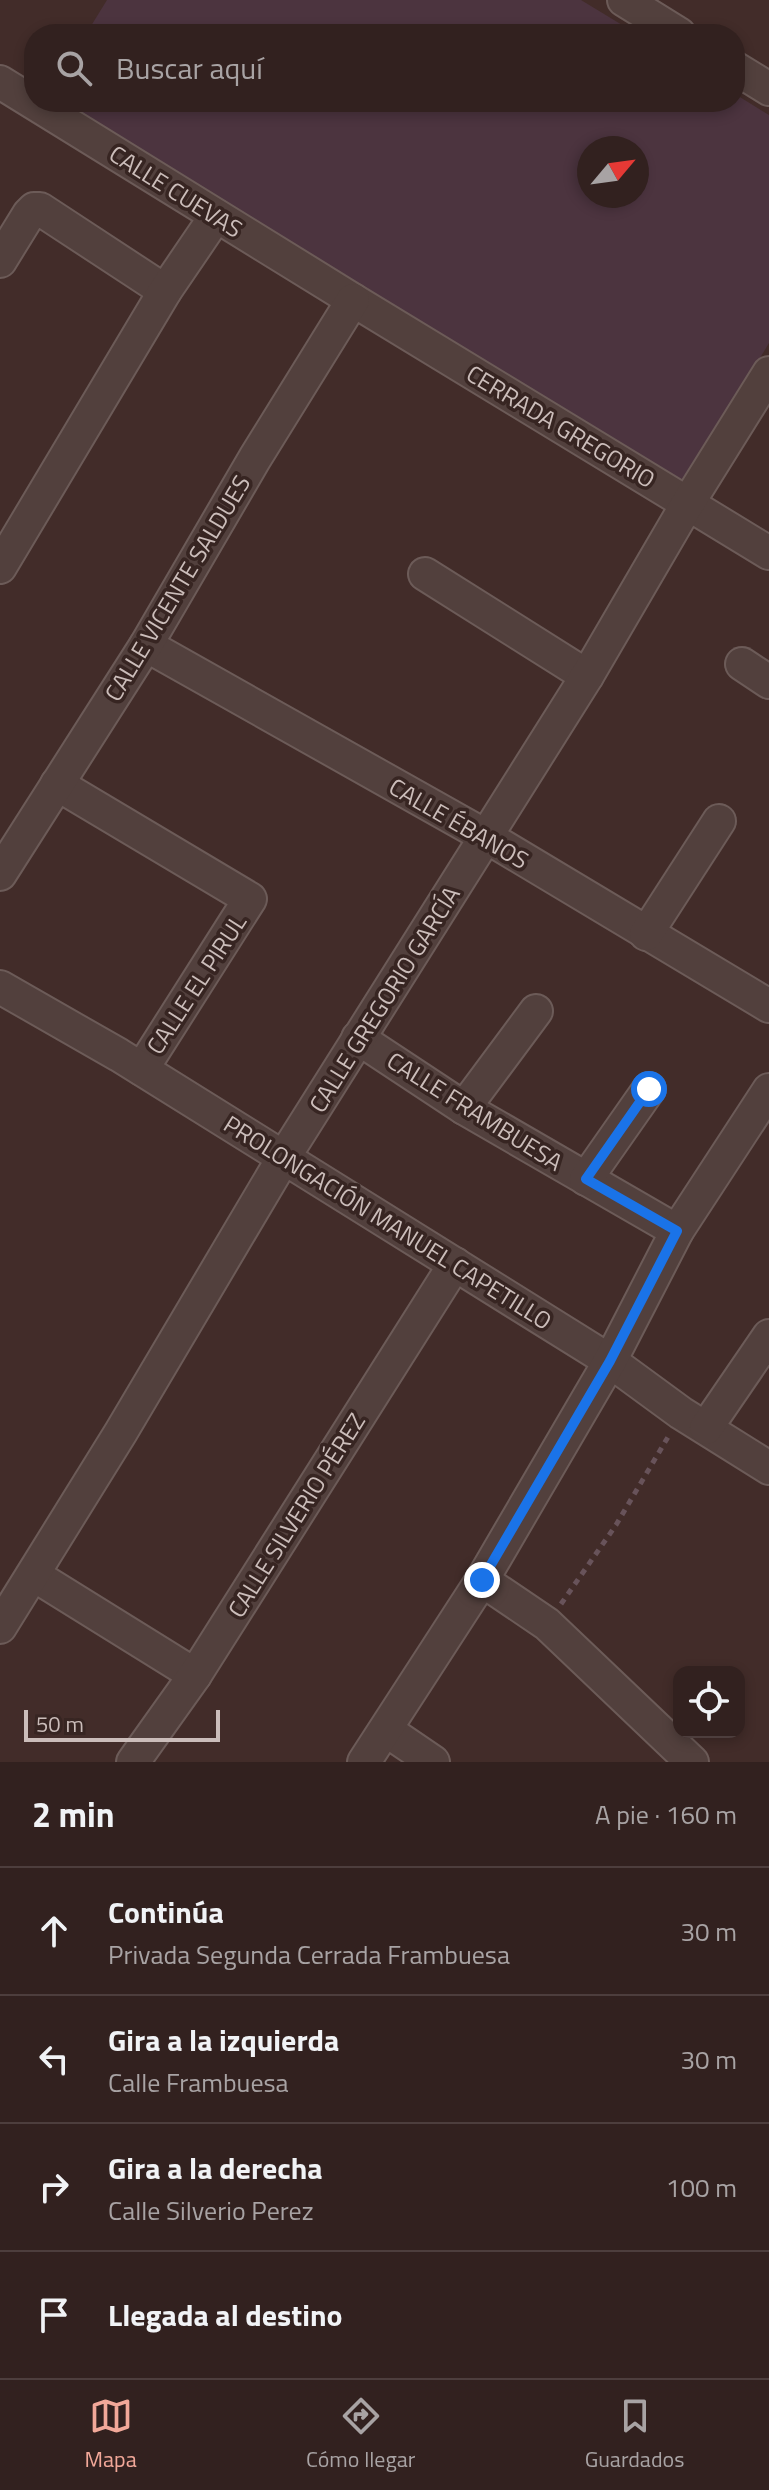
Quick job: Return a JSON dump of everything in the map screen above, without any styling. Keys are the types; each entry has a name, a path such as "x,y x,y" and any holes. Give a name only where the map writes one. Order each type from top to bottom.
{"street":[{"path":"624,0 663,24"},
{"path":"745,74 769,89"},
{"name":"CALLE CUEVAS","path":"0,82 24,97"},
{"name":"CALLE CUEVAS","path":"48,112 353,300"},
{"path":"0,261 29,214 34,209 40,209 165,291"},
{"path":"0,567 165,291 216,216"},
{"name":"CERRADA GREGORIO","path":"353,300 769,553"},
{"name":"CALLE VICENTE SALDUES","path":"0,874 146,645 255,458 353,300"},
{"name":"CALLE GREGORIO GARCÍA","path":"0,1627 284,1157 587,676 688,503 769,373"},
{"path":"425,574 587,676"},
{"name":"CALLE ÉBANOS","path":"146,645 487,837 769,1006"},
{"path":"742,664 769,682"},
{"name":"CALLE EL PIRUL","path":"57,784 250,899 142,1069"},
{"path":"646,934 719,821"},
{"name":"PROLONGACIÓN MANUEL CAPETILLO","path":"0,987 142,1069 284,1157 610,1361 769,1468"},
{"path":"464,1108 536,1011"},
{"name":"CALLE FRAMBUESA","path":"358,1038 464,1108 677,1231"},
{"path":"586,1179 649,1089"},
{"path":"364,1762 482,1580 610,1361 677,1231 769,1090"},
{"name":"CALLE SILVERIO PÉREZ","path":"133,1762 195,1675 455,1264"},
{"path":"694,1420 769,1336"},
{"path":"34,1575 195,1675"},
{"path":"482,1580 547,1624 692,1762"},
{"path":"386,1730 433,1762"}],"path":[{"path":"547,1624 694,1420"}],"shaded area":[{"path":"107,0 581,0 621,24 92,24"},
{"path":"745,100 769,115 769,343 685,483 76,112 745,112"}],"route":[{"path":"482,1580 610,1361 677,1231 586,1179 649,1089"}]}
